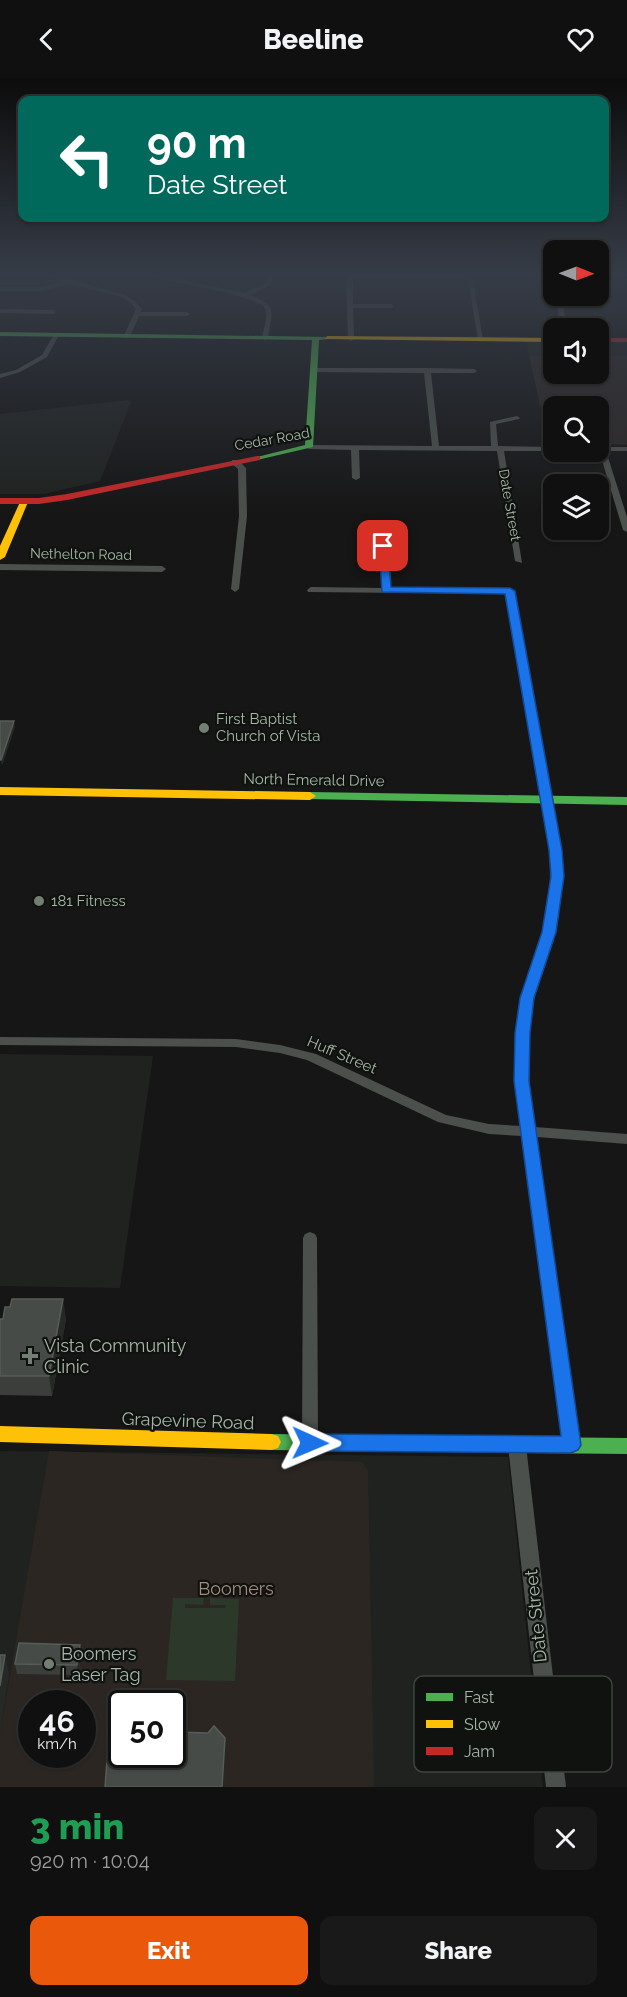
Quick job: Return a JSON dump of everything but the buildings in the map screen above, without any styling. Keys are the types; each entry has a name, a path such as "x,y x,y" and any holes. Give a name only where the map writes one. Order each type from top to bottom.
{"street":[{"path":"0,376 18,371 46,355"},
{"path":"309,447 315,355"},
{"path":"314,370 474,371"},
{"path":"427,370 436,448"},
{"name":"Date Street","path":"517,418 492,423 519,561"},
{"name":"Cedar Road","path":"0,501 24,502 67,497 309,447 543,449"},
{"path":"355,447 356,478"},
{"path":"609,449 627,449"},
{"path":"235,462 242,468 243,516 235,589"},
{"path":"605,462 627,530"},
{"path":"613,486 627,486"},
{"path":"0,557 24,502"},
{"path":"382,524 386,590"},
{"name":"Nethelton Road","path":"0,567 162,569"},
{"path":"311,590 510,591 557,876 549,932 527,998 522,1033 522,1081 571,1445"},
{"name":"North Emerald Drive","path":"0,791 627,801"},
{"name":"Huff Street","path":"0,1041 236,1043 280,1049 311,1057 443,1119 489,1129 627,1139"},
{"path":"310,1238 310,1443"},
{"name":"Grapevine Road","path":"0,1434 310,1443 627,1446"},
{"name":"Date Street","path":"517,1446 543,1676"},
{"name":"Date Street","path":"553,1772 555,1787"}],"shaded area":[{"path":"128,400 131,402 100,481 44,494 0,494 0,414"},
{"path":"0,1054 153,1056 120,1288 0,1286"},
{"name":"Boomers","path":"0,1451 508,1457 531,1676 414,1676 414,1772 541,1772 543,1787 0,1787"},
{"path":"173,1598 204,1598 203,1605 185,1604 185,1608 225,1608 226,1605 210,1605 210,1598 239,1599 235,1681 166,1680"}],"green space":[{"path":"529,356 543,356 543,384 609,384 609,356 627,356 627,445 609,444 609,396 543,396 543,418"},
{"name":"Boomers","path":"49,1451 362,1462 368,1471 374,1787 0,1787 0,1733"}],"traffic: fast":[{"path":"257,458 309,447 315,355"},
{"path":"310,796 627,801"},
{"path":"271,1442 627,1446"}],"traffic: slow":[{"path":"0,557 24,502"},
{"path":"0,791 310,796"},
{"path":"0,1434 271,1442"}],"traffic: jam":[{"path":"0,501 39,501 67,497 257,458"}],"place":[{"name":"First Baptist Church of Vista","path":"204,728"},
{"name":"181 Fitness","path":"39,901"},
{"name":"Vista Community Clinic","path":"30,1356"},
{"name":"Boomers Laser Tag","path":"49,1664"}],"route":[{"path":"310,1443 571,1445 522,1081 522,1033 527,998 549,932 557,876 555,850 510,591 386,590 383,546"}]}
